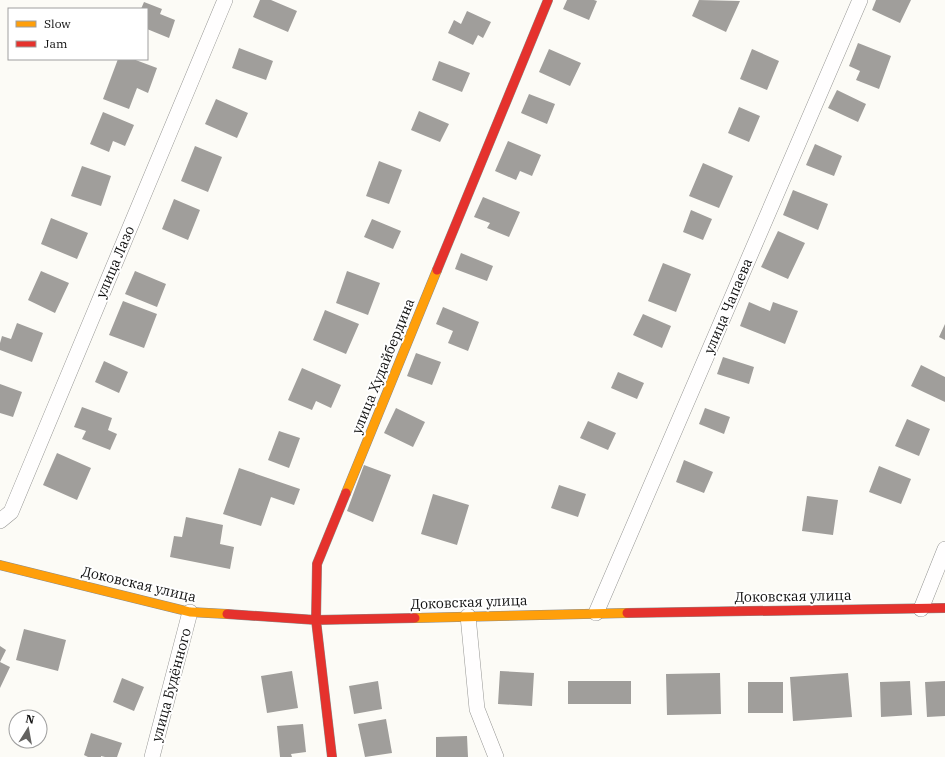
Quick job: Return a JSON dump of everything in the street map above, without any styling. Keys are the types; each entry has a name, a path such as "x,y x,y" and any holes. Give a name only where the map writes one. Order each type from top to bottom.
{"main road":[{"name":"улица Худайбердина","path":"332,757 316,620 317,564 548,0"},
{"name":"Доковская улица","path":"0,565 190,612 316,620 596,613 945,608"}],"street":[{"name":"улица Лазо","path":"0,521 10,512 225,0"},
{"name":"улица Чапаева","path":"596,613 860,0"},
{"path":"921,609 945,549"},
{"name":"улица Будённого","path":"152,757 190,612"},
{"path":"468,616 477,709 496,757"}],"building":[{"path":"260,0 271,0 297,11 288,32 253,17"},
{"path":"567,0 597,1 589,20 563,9"},
{"path":"699,0 740,1 726,32 692,16"},
{"path":"876,0 911,0 900,23 872,10"},
{"path":"144,2 162,9 160,14 175,20 169,38 148,29 148,8 141,8"},
{"path":"467,11 491,22 483,38 478,35 473,45 448,33 454,20 461,24"},
{"path":"858,43 891,56 879,89 856,80 860,71 849,66"},
{"path":"239,48 273,61 266,80 232,68"},
{"path":"549,49 581,63 570,86 539,72"},
{"path":"752,49 779,61 767,90 740,79"},
{"path":"118,60 136,60 157,68 148,93 137,88 129,109 103,99"},
{"path":"439,61 470,73 462,92 432,80"},
{"path":"837,90 866,104 858,122 828,108"},
{"path":"529,94 555,104 547,124 521,113"},
{"path":"216,99 248,113 237,138 205,124"},
{"path":"739,107 760,116 749,142 728,133"},
{"path":"419,111 449,124 440,142 411,130"},
{"path":"103,112 134,125 125,146 113,141 109,152 90,144"},
{"path":"508,141 541,155 532,176 520,171 516,180 495,171"},
{"path":"815,144 842,156 834,176 806,165"},
{"path":"195,146 222,157 208,192 181,181"},
{"path":"379,161 402,170 389,204 366,196"},
{"path":"703,163 733,176 719,208 689,196"},
{"path":"82,166 111,176 101,206 71,196"},
{"path":"793,190 828,204 818,230 783,215"},
{"path":"483,197 520,212 509,237 487,228 490,223 474,217"},
{"path":"174,199 200,210 188,240 162,229"},
{"path":"691,210 712,219 703,240 683,232"},
{"path":"51,218 88,233 77,259 41,244"},
{"path":"372,219 401,231 393,249 364,237"},
{"path":"778,231 805,243 788,279 761,267"},
{"path":"461,253 493,266 487,281 455,269"},
{"path":"663,263 691,274 676,312 648,301"},
{"path":"41,271 69,283 55,313 28,300"},
{"path":"135,271 166,284 157,307 125,294"},
{"path":"347,271 380,283 368,315 336,303"},
{"path":"123,301 157,314 144,348 109,335"},
{"path":"749,302 770,311 773,302 798,311 785,344 740,326"},
{"path":"443,307 479,322 468,351 448,343 453,331 436,324"},
{"path":"325,310 359,324 346,354 313,340"},
{"path":"643,314 671,326 662,348 633,335"},
{"path":"17,323 43,333 32,362 0,350 2,336 11,339"},
{"path":"945,324 945,340 939,337"},
{"path":"416,353 441,362 432,385 407,376"},
{"path":"723,357 754,367 749,384 717,374"},
{"path":"104,361 128,372 119,393 95,382"},
{"path":"921,365 945,377 945,402 911,386"},
{"path":"302,368 341,385 331,408 316,401 312,410 288,400"},
{"path":"618,372 644,383 637,399 611,388"},
{"path":"0,384 22,392 13,417 0,413"},
{"path":"82,407 112,418 108,430 117,434 110,450 82,439 86,431 74,427"},
{"path":"396,408 425,422 413,447 384,433"},
{"path":"705,408 730,417 724,434 699,424"},
{"path":"907,419 930,429 919,456 895,446"},
{"path":"588,421 616,433 608,450 580,438"},
{"path":"279,431 300,438 289,468 268,460"},
{"path":"57,453 91,468 77,500 43,485"},
{"path":"684,460 713,472 704,493 676,482"},
{"path":"364,465 391,475 373,522 347,511"},
{"path":"879,466 911,479 901,504 869,492"},
{"path":"239,468 300,489 294,505 271,497 261,526 223,514"},
{"path":"559,485 586,494 578,517 551,508"},
{"path":"433,494 469,505 457,545 421,534"},
{"path":"807,496 838,500 833,535 802,531"},
{"path":"186,517 223,525 220,544 234,547 230,569 170,557 174,536 182,537"},
{"path":"24,629 66,640 58,671 16,660"},
{"path":"0,646 6,650 0,662"},
{"path":"0,662 10,667 0,688"},
{"path":"292,671 298,708 267,713 261,676"},
{"path":"500,671 534,673 532,706 498,704"},
{"path":"720,673 721,714 667,715 666,674"},
{"path":"848,673 852,717 793,721 790,677"},
{"path":"122,678 144,687 134,711 113,702"},
{"path":"378,681 382,709 354,714 349,686"},
{"path":"568,681 631,681 631,704 568,704"},
{"path":"910,681 912,715 881,717 880,682"},
{"path":"945,681 945,716 927,717 925,682"},
{"path":"748,682 783,682 783,713 748,713"},
{"path":"386,719 392,753 365,757 358,724"},
{"path":"303,724 306,752 291,754 292,757 280,757 277,726"},
{"path":"91,733 122,743 117,757 88,757 84,755"},
{"path":"467,736 468,757 436,757 436,737"}],"traffic: slow":[{"path":"346,493 437,270"},
{"path":"0,565 190,612 227,614"},
{"path":"415,618 627,613"}],"traffic: jam":[{"path":"437,270 548,0"},
{"path":"332,757 316,620 317,564 346,493"},
{"path":"627,613 945,608"},
{"path":"227,614 316,620 415,618"}]}
